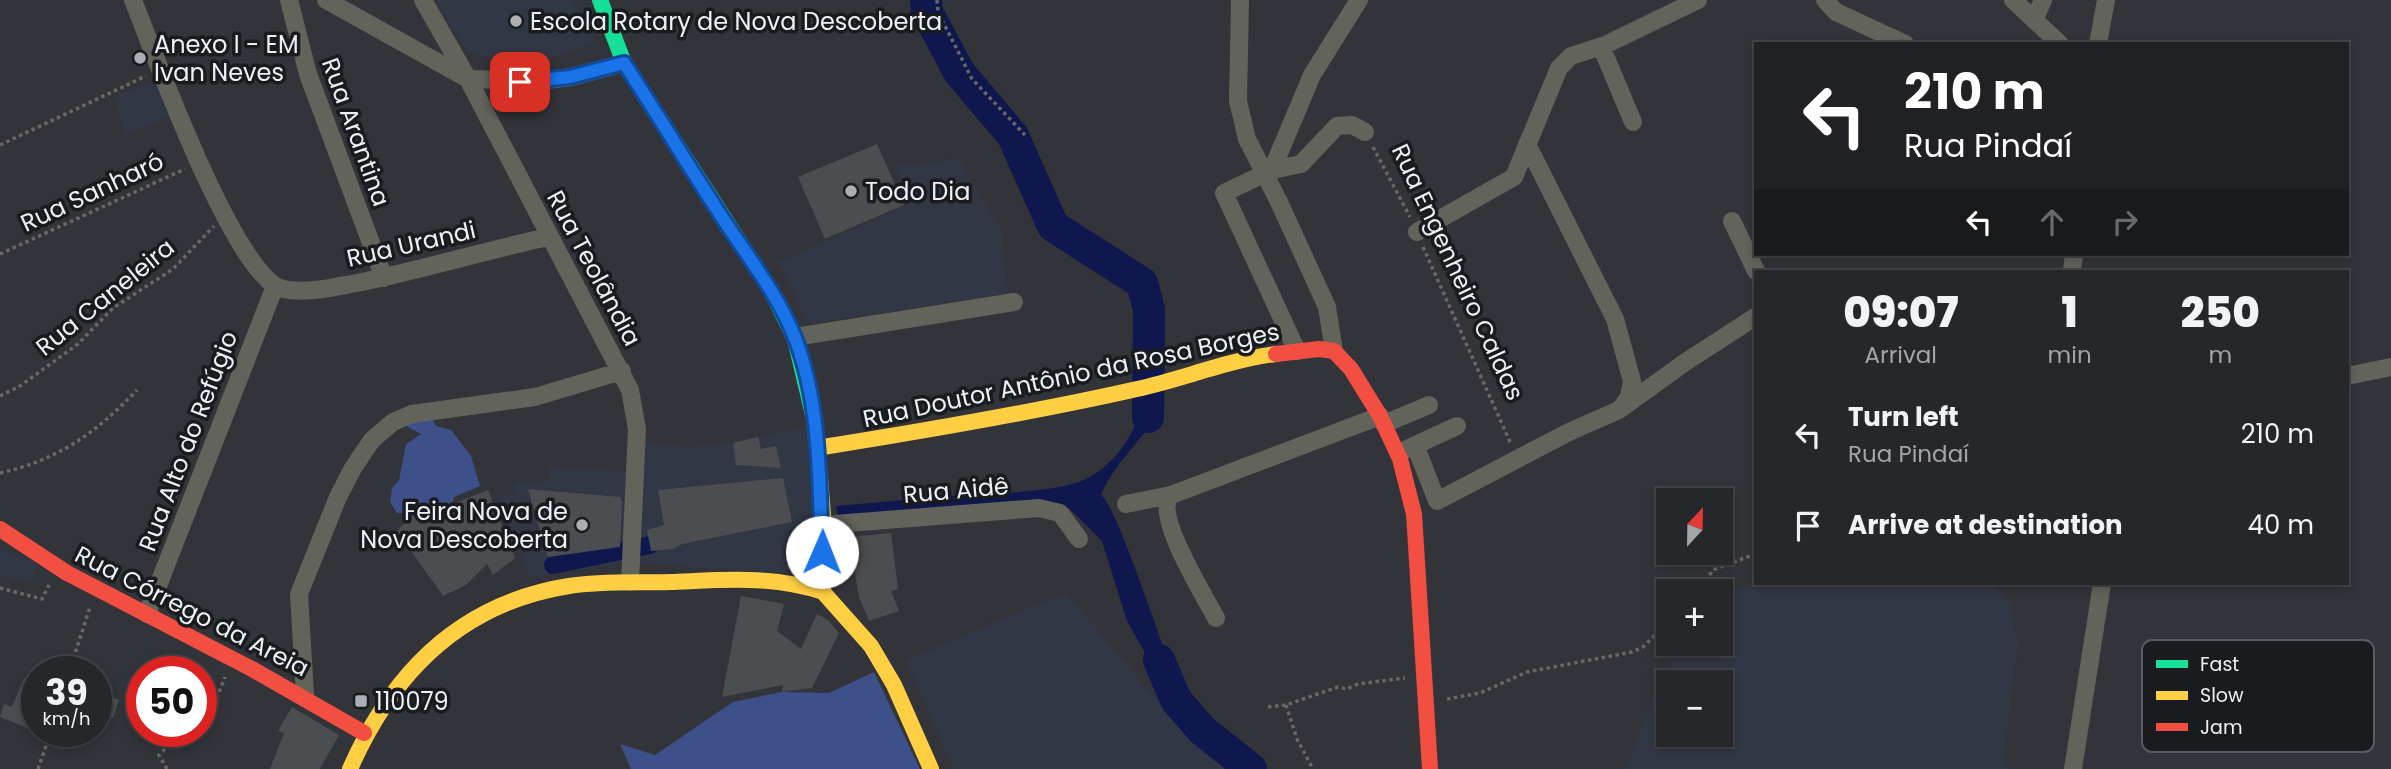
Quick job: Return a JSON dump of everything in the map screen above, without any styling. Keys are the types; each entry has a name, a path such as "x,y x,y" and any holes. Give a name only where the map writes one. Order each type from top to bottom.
{"main road":[{"path":"600,0 624,63 770,289 795,337 802,360 817,448 823,592"},
{"name":"Rua Doutor Antônio da Rosa Borges","path":"817,448 949,427 1139,389 1236,361 1297,351 1334,351"},
{"path":"1334,351 1351,369 1382,420 1398,453 1414,514 1430,769"},
{"name":"Rua Córrego da Areia","path":"0,529 19,545 57,567 304,695 364,733"},
{"path":"350,769 364,733 402,677 451,632 475,617 533,594 567,586 767,579 802,583 823,592 871,646 894,685 931,769"}],"street":[{"path":"133,0 200,162 225,215 254,264 279,287"},
{"name":"Rua Arantina","path":"289,0 308,74 384,278"},
{"path":"326,0 468,79 538,81 570,77 624,63"},
{"name":"Rua Teolândia","path":"423,0 468,79 548,237 621,370 634,401 637,429 629,582"},
{"path":"1240,0 1238,101 1247,139 1327,307 1334,351"},
{"path":"1297,351 1224,193 1272,170 1312,75 1359,0"},
{"path":"1417,232 1514,177 1559,68 1571,56 1601,47 1698,0"},
{"path":"1825,0 1836,12 1901,42"},
{"path":"2014,0 2058,42"},
{"path":"2035,18 2043,0"},
{"path":"2098,42 2106,0"},
{"path":"1601,47 1633,122"},
{"name":"Rua Engenheiro Caldas","path":"1272,170 1301,164 1337,126 1352,125 1365,132"},
{"path":"1527,144 1615,319 1632,381 1629,397 1619,411"},
{"path":"1731,221 1756,270"},
{"name":"Rua Urandi","path":"279,287 306,290 384,278 548,237"},
{"name":"Rua Alto do Refúgio","path":"147,614 279,287"},
{"path":"795,337 1014,302"},
{"path":"1415,445 1437,501 1619,411 1684,363 1754,318"},
{"path":"2349,376 2391,367"},
{"path":"304,695 299,594 338,497 372,440 393,422 412,414 535,397 621,370"},
{"path":"1126,504 1171,495 1429,405"},
{"path":"1398,453 1457,426"},
{"path":"1171,495 1166,505 1171,527 1216,618"},
{"name":"Rua Aidê","path":"822,526 1039,508 1060,513 1080,539"},
{"path":"2073,769 2102,585"}],"path":[{"path":"937,0 938,12 972,79 1025,135"},
{"path":"0,145 160,68"},
{"name":"Rua Engenheiro Caldas","path":"1365,132 1417,232 1453,319 1518,460"},
{"name":"Rua Sanharó","path":"0,254 200,162"},
{"name":"Rua Caneleira","path":"0,396 20,386 78,344 113,308 173,269 225,215"},
{"path":"0,473 37,465 81,441 110,419 137,390"},
{"path":"1706,579 1713,570 1754,554"},
{"path":"0,588 42,599 57,567"},
{"path":"74,656 96,588"},
{"path":"1427,702 1480,693 1527,672 1633,652 1656,635"},
{"path":"217,698 233,658"},
{"path":"1268,707 1286,705 1338,687 1347,689 1382,680 1426,677"},
{"path":"1286,705 1297,739 1313,769"},
{"path":"38,769 46,747"},
{"path":"167,747 159,755 167,769"}],"shaded area":[{"name":"Escola Rotary de Nova Descoberta","path":"436,0 573,0 596,42 530,65 467,53"},
{"path":"157,80 169,117 125,135 114,97"},
{"path":"959,159 1001,230 1008,293 808,324 779,262 910,204 895,166"},
{"path":"1161,396 1150,423 1116,469 1101,495 1130,554 1180,694 1173,703 1127,621 1102,541 1069,508 1041,502 838,517 836,506 983,493 989,495 1076,483 1097,472 1124,445 1136,422 1143,398"},
{"path":"422,418 432,418 436,426 451,430 471,456 480,486 454,497 450,513 397,513 390,502 392,488 399,480 406,444 421,434 406,426"},
{"path":"807,428 814,556 791,573 623,563 531,578 496,498 515,493 513,483 549,481 550,466 627,472 629,439 691,448"},
{"path":"0,549 37,564 31,583 0,575"},
{"path":"1754,585 1990,585 2009,601 2018,643 2004,757 2008,769 1626,769 1656,690 1656,747 1733,747 1733,670 1666,670 1674,656 1733,656 1733,590"},
{"path":"1066,593 1166,711 1171,707 1203,737 1225,769 954,769 906,660"},
{"path":"874,672 920,769 631,769 620,744 655,755 733,702 782,692 829,693"}],"building":[{"name":"Todo Dia","path":"877,144 904,205 825,239 798,177"},
{"path":"758,437 761,449 776,446 781,468 736,465 733,443"},
{"path":"783,478 792,522 682,544 673,549 651,551 647,530 664,525 658,490"},
{"name":"Feira Nova de Nova Descoberta","path":"528,489 620,497 620,547 548,557"},
{"path":"488,490 515,558 493,575 487,564 466,585 443,596 397,531 415,512 432,515 457,513 452,504"},
{"path":"891,533 898,589 891,591 899,611 869,621 859,597 849,537"},
{"path":"741,596 784,604 777,631 801,649 817,614 828,620 839,633 812,688 782,692 783,685 722,697"},
{"path":"21,685 21,725 0,717 4,704 12,707"},
{"path":"112,698 119,700 112,718"},
{"path":"292,707 339,735 320,769 270,769 284,733 278,731"}],"waterway":[{"path":"926,0 927,12 959,72 1013,136 1053,226 1142,283 1149,309 1148,417"},
{"path":"553,565 650,545"},
{"path":"1159,660 1176,700 1202,730 1251,769"}],"traffic: fast":[{"path":"600,0 624,63 770,289 795,339 814,419 819,467"}],"traffic: slow":[{"path":"817,448 1057,406 1276,354"},
{"path":"819,467 823,515 823,592 871,646 894,685 931,769"},
{"path":"350,769 367,734 409,673 463,626 495,608 530,595 594,583 766,581 823,592"}],"traffic: jam":[{"path":"1276,354 1319,349 1334,351 1351,369 1380,416 1400,459 1414,514 1430,769"},
{"path":"0,529 67,573 252,669 364,733"}],"place":[{"name":"Escola Rotary de Nova Descoberta","path":"516,21"},
{"name":"Anexo I - EM Ivan Neves","path":"140,58"},
{"name":"Todo Dia","path":"851,191"},
{"name":"Feira Nova de Nova Descoberta","path":"582,525"},
{"name":"110079","path":"361,701"}],"route":[{"path":"520,82 570,77 624,63 770,289 795,339 814,419 823,515 822,552"}]}
